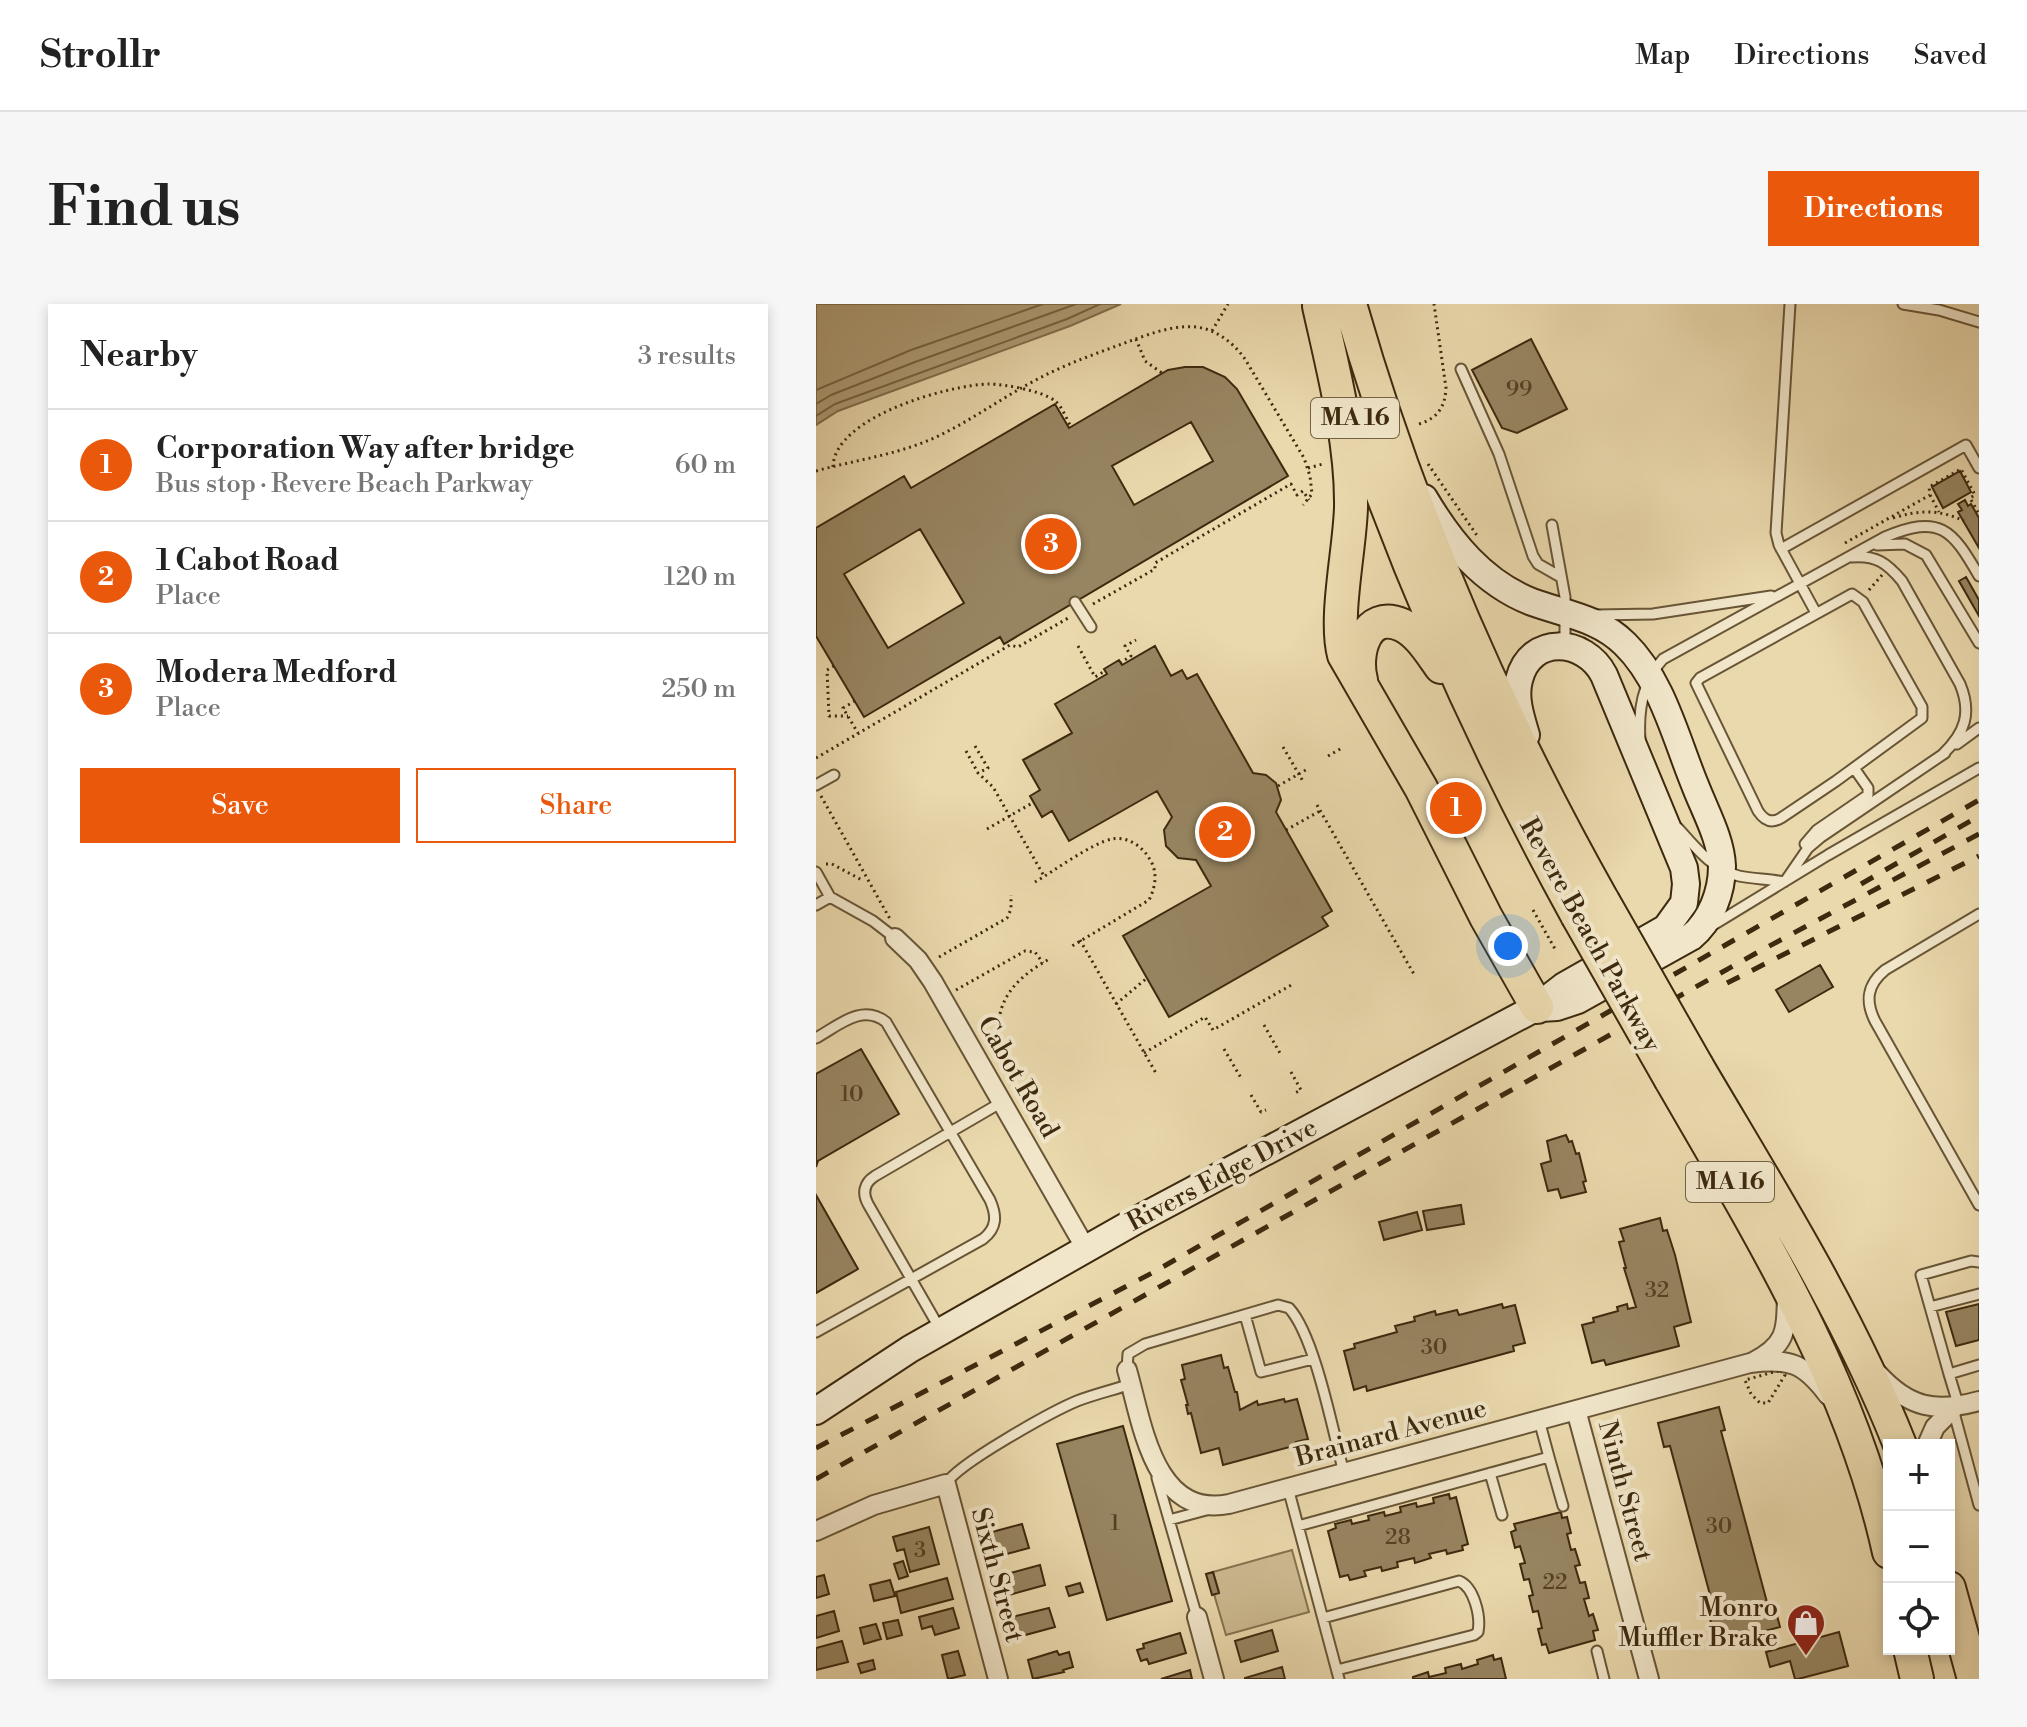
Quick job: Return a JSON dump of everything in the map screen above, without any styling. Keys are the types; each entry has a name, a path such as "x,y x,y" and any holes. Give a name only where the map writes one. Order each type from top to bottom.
{"highway":[{"name":"Revere Beach Parkway","path":"1329,305 1385,414 1452,592 1504,708 1560,821 1590,908"},
{"name":"Revere Beach Parkway","path":"1329,305 1385,502 1430,614 1485,735 1590,908 1684,1073 1820,1350 1849,1420 1883,1528"},
{"path":"1329,305 1351,498 1341,645 1350,669 1421,788 1504,907 1549,1002"},
{"path":"1369,698 1359,670 1360,646 1366,635 1378,625 1398,624 1414,634 1430,652 1485,735"},
{"name":"Revere Beach Parkway","path":"1684,1073 1808,1254 1859,1350 1897,1439"},
{"path":"1961,1603 1974,1679"},
{"path":"1911,1655 1917,1679"}],"main road":[{"name":"Rivers Edge Drive","path":"1385,414 1427,502 1468,559 1506,590 1587,618 1617,636 1638,660 1650,678 1713,829 1722,869 1718,891 1707,918 1686,941 1584,997 1549,1002"},
{"name":"Rivers Edge Drive","path":"816,1411 941,1331 1231,1169 1549,1002 1661,933 1681,909 1686,890 1684,868 1602,670 1587,654 1565,646"},
{"path":"1560,821 1530,748 1517,696 1520,677 1529,660 1548,649 1565,646"},
{"name":"Rivers Edge Drive","path":"816,1391 910,1349"}],"street":[{"name":"Cabot Road","path":"895,938 918,960 933,982 1086,1249"},
{"path":"1787,1284 1787,1324 1773,1356 1807,1370 1849,1420"},
{"path":"1859,1350 1883,1380 1903,1396 1929,1408 1956,1408 1979,1401"},
{"name":"Brainard Avenue","path":"1129,1377 1151,1456 1166,1481 1186,1498 1207,1506 1229,1504 1576,1410 1747,1371 1773,1356"},
{"path":"1930,1439 1935,1427 1956,1408"},
{"name":"Ninth Street","path":"1576,1410 1649,1679"},
{"path":"816,1531 874,1505 946,1484"},
{"name":"Sixth Street","path":"946,1484 998,1679"},
{"path":"1197,1617 1214,1679"}],"lane":[{"path":"1790,304 1776,533 1781,549 1816,613"},
{"path":"1903,304 1939,310 1979,322"},
{"path":"1461,369 1499,454 1533,556 1538,564 1559,576"},
{"path":"1967,448 1979,441"},
{"path":"1781,549 1966,445 1979,468"},
{"path":"1552,525 1566,612 1565,646"},
{"path":"1784,882 1738,876 1722,869 1696,848 1671,818 1652,789 1642,755 1639,728 1643,698 1650,678 1669,654 1862,548 1908,529 1925,526 1939,528 1959,542 1979,576"},
{"path":"1862,548 1898,543 1911,545 1922,552 1936,569 1979,643"},
{"path":"1842,560 1869,557 1887,564 1902,581 1957,678 1966,701 1966,721 1956,740 1943,754"},
{"path":"1566,612 1639,615 1779,595"},
{"path":"1848,595 1861,599 1923,711 1917,724 1854,768 1781,818 1766,820 1758,811 1696,686 1700,678 1848,595"},
{"path":"1075,602 1091,627"},
{"path":"1784,882 1804,853 1821,837 1979,728"},
{"path":"1784,882 1812,836 1868,795 1868,788 1854,768"},
{"path":"1686,941 1979,768"},
{"path":"816,786 834,775"},
{"path":"820,868 830,897 873,921 895,938"},
{"path":"816,905 830,897"},
{"path":"1979,914 1885,970 1873,981 1868,999 1875,1021 1979,1205"},
{"path":"816,1038 859,1014 873,1014 882,1019 892,1030 990,1200 995,1215 994,1224 983,1239 816,1332"},
{"path":"941,1331 868,1204 864,1191 870,1179 1002,1102"},
{"path":"1979,1262 1971,1261 1921,1275 1949,1374 1979,1505"},
{"path":"1930,1307 1979,1294"},
{"path":"946,1484 961,1468 1060,1409 1129,1377 1128,1354 1139,1346 1278,1305 1289,1308 1297,1319 1313,1359 1344,1473"},
{"path":"1245,1315 1261,1372 1313,1359"},
{"path":"1949,1374 1979,1365"},
{"path":"1539,1420 1563,1506"},
{"path":"1151,1456 1197,1617"},
{"path":"1298,1526 1549,1457"},
{"path":"1490,1473 1502,1515"},
{"path":"1288,1488 1338,1674 1474,1635 1478,1632 1479,1620 1470,1589 1459,1581 1323,1618"},
{"path":"1169,1520 1229,1504"},
{"path":"1597,1651 1604,1679"}],"path":[{"path":"1212,331 1228,304"},
{"path":"1419,424 1435,417 1445,401 1446,388 1434,304"},
{"path":"816,471 923,443 1068,364 1136,339 1186,327 1212,331 1235,346 1245,359 1308,468 1312,489 1309,500 1303,505"},
{"path":"1136,339 1145,361 1162,373"},
{"path":"833,467 836,451 847,438 872,419 960,387 989,384 1020,389 1055,401 1071,427"},
{"path":"1308,468 1323,464"},
{"path":"1939,512 1929,487 1961,469 1975,495 1970,498 1978,514"},
{"path":"1090,606 1155,569 1155,563 1291,484 1297,495 1303,491 1309,500"},
{"path":"1841,545 1930,495"},
{"path":"1861,599 1882,575"},
{"path":"816,758 1010,645 1018,647 1074,615"},
{"path":"1120,663 1131,656 1125,646 1136,640"},
{"path":"1078,646 1095,677 1105,671"},
{"path":"834,666 827,670 829,716 848,716"},
{"path":"855,701 843,708 858,733"},
{"path":"975,746 988,768 978,773"},
{"path":"1283,747 1304,783"},
{"path":"1328,756 1342,748"},
{"path":"966,751 978,773 993,787 1044,876"},
{"path":"1278,786 1309,768"},
{"path":"816,786 883,902 895,938"},
{"path":"987,829 1034,802"},
{"path":"1317,805 1415,976"},
{"path":"1286,830 1320,811"},
{"path":"1035,882 1112,839 1131,841 1150,859 1155,879 1149,900 1072,946"},
{"path":"820,868 832,864 862,880"},
{"path":"939,957 1007,918 1011,895"},
{"path":"1533,910 1555,949"},
{"path":"1080,940 1157,1075"},
{"path":"956,990 1025,951 1035,952 1043,963"},
{"path":"989,1046 997,1039 1000,1015 1009,993 1023,976 1051,958"},
{"path":"1116,1004 1147,978"},
{"path":"1144,1053 1205,1017 1213,1030 1293,984"},
{"path":"1264,1025 1281,1055"},
{"path":"1224,1049 1241,1078"},
{"path":"1291,1072 1301,1090 1295,1093"},
{"path":"1251,1095 1261,1112 1266,1110"},
{"path":"1747,1371 1751,1394 1760,1403 1768,1403 1778,1388"}],"shaded area":[{"path":"1292,1550 1309,1612 1226,1635 1214,1594 1219,1592 1213,1572"}],"water":[{"path":"816,304 1121,304 1070,326 838,411 816,425"}],"building":[{"path":"1531,339 1567,409 1517,433 1502,428 1472,370"},
{"path":"1203,367 1225,377 1237,389 1288,476 1004,644 1000,637 864,717 816,636 816,528 904,476 911,488 1055,404 1069,428 1168,370","holes":["1191,422 1213,461 1134,505 1112,466","920,529 964,603 888,648 844,574"]},
{"path":"1960,471 1971,492 1943,508 1932,487"},
{"path":"1965,500 1979,518 1979,548 1958,512 1962,510 1958,504"},
{"path":"1966,577 1979,600 1979,616 1959,581"},
{"path":"1155,646 1171,676 1182,670 1187,679 1197,674 1253,773 1266,775 1276,783 1281,800 1276,812 1332,911 1322,917 1328,926 1169,1017 1123,936 1211,886 1196,860 1178,858 1166,846 1164,830 1172,817 1157,791 1069,841 1052,811 1042,817 1030,796 1040,790 1023,760 1072,733 1055,704 1107,674 1104,669 1119,660 1122,665"},
{"path":"1820,965 1833,987 1789,1012 1776,990"},
{"path":"861,1049 899,1114 818,1161 816,1167 816,1074"},
{"path":"1566,1135 1569,1142 1572,1141 1576,1154 1579,1153 1586,1192 1561,1198 1558,1189 1548,1191 1541,1164 1551,1161 1547,1141"},
{"path":"816,1195 858,1269 816,1293"},
{"path":"1461,1205 1464,1224 1427,1230 1423,1211"},
{"path":"1417,1212 1422,1230 1384,1240 1379,1222"},
{"path":"1660,1218 1675,1255 1691,1322 1674,1327 1679,1346 1606,1365 1604,1360 1592,1363 1582,1325 1594,1322 1593,1318 1618,1311 1617,1307 1627,1304 1628,1309 1636,1307 1624,1268 1619,1242 1624,1241 1620,1229"},
{"path":"1502,1304 1503,1308 1515,1305 1525,1343 1513,1346 1514,1351 1367,1391 1366,1386 1354,1390 1344,1351 1355,1348 1354,1344 1397,1332 1395,1326 1435,1311 1436,1315 1457,1310 1459,1315"},
{"path":"1979,1304 1979,1340 1956,1346 1946,1312"},
{"path":"1221,1355 1224,1368 1228,1367 1237,1392 1240,1410 1257,1401 1258,1405 1297,1399 1308,1439 1296,1442 1297,1445 1223,1465 1219,1448 1201,1453 1186,1405 1181,1380 1185,1379 1182,1365"},
{"path":"1719,1407 1725,1430 1721,1431 1768,1606 1774,1604 1780,1627 1717,1644 1710,1619 1716,1617 1670,1446 1664,1447 1658,1423"},
{"path":"1123,1426 1172,1601 1107,1620 1057,1444"},
{"path":"1449,1494 1450,1499 1456,1497 1468,1544 1462,1546 1463,1550 1429,1554 1431,1558 1415,1563 1414,1558 1397,1562 1398,1567 1364,1571 1366,1576 1350,1580 1348,1575 1340,1577 1328,1531 1336,1528 1335,1524 1369,1520 1368,1516 1384,1512 1385,1516 1401,1512 1400,1507 1434,1503 1433,1498"},
{"path":"1561,1512 1562,1518 1567,1517 1571,1550 1575,1549 1580,1565 1575,1566 1580,1583 1585,1582 1589,1598 1584,1599 1589,1616 1593,1614 1598,1630 1593,1631 1595,1640 1549,1653 1546,1644 1542,1645 1538,1611 1533,1612 1529,1579 1524,1580 1520,1564 1525,1563 1520,1546 1515,1548 1511,1532 1516,1530 1514,1524"},
{"path":"1022,1524 1029,1548 999,1556 992,1532"},
{"path":"929,1527 939,1564 910,1572 904,1549 897,1551 893,1537"},
{"path":"903,1561 908,1576 899,1579 894,1564"},
{"path":"1040,1565 1045,1585 1009,1595 1003,1575"},
{"path":"1213,1572 1219,1593 1212,1595 1206,1574"},
{"path":"824,1575 829,1594 816,1598 816,1577"},
{"path":"947,1578 953,1599 901,1613 896,1592"},
{"path":"890,1580 895,1596 874,1601 870,1585"},
{"path":"1080,1583 1083,1592 1069,1596 1066,1587"},
{"path":"953,1608 959,1628 935,1635 932,1626 922,1629 919,1617"},
{"path":"1049,1608 1055,1627 1018,1637 1012,1617"},
{"path":"834,1611 839,1631 816,1638 816,1616"},
{"path":"898,1620 902,1635 887,1639 883,1623"},
{"path":"876,1624 881,1639 864,1644 860,1628"},
{"path":"1272,1630 1278,1651 1241,1662 1235,1641"},
{"name":"Monro Muffler Brake","path":"1839,1632 1848,1666 1798,1679 1795,1679 1790,1661 1770,1667 1766,1652"},
{"path":"1180,1633 1186,1653 1149,1664 1147,1659 1141,1661 1137,1650 1144,1648 1143,1644"},
{"path":"842,1641 848,1662 816,1670 816,1648"},
{"path":"958,1651 965,1675 948,1679 942,1655"},
{"path":"1057,1651 1059,1655 1069,1652 1073,1667 1033,1679 1028,1660"},
{"path":"1493,1655 1494,1660 1501,1658 1506,1679 1413,1679 1428,1672 1429,1677 1446,1673 1445,1668 1461,1664 1462,1669"},
{"path":"873,1660 875,1669 861,1673 858,1664"},
{"path":"1282,1667 1285,1679 1245,1679 1245,1678"},
{"path":"1190,1670 1192,1679 1161,1679"}],"railway":[{"path":"816,1448 1152,1273 1979,800"},
{"path":"1861,884 1979,816"},
{"path":"816,1479 1760,951 1979,834"},
{"path":"1727,983 1979,856"}],"place":[{"name":"Modera Medford","path":"1051,544"},
{"name":"Corporation Way after bridge","path":"1456,808"},
{"name":"1 Cabot Road","path":"1225,832"},
{"name":"Monro Muffler Brake","path":"1806,1657"}]}
